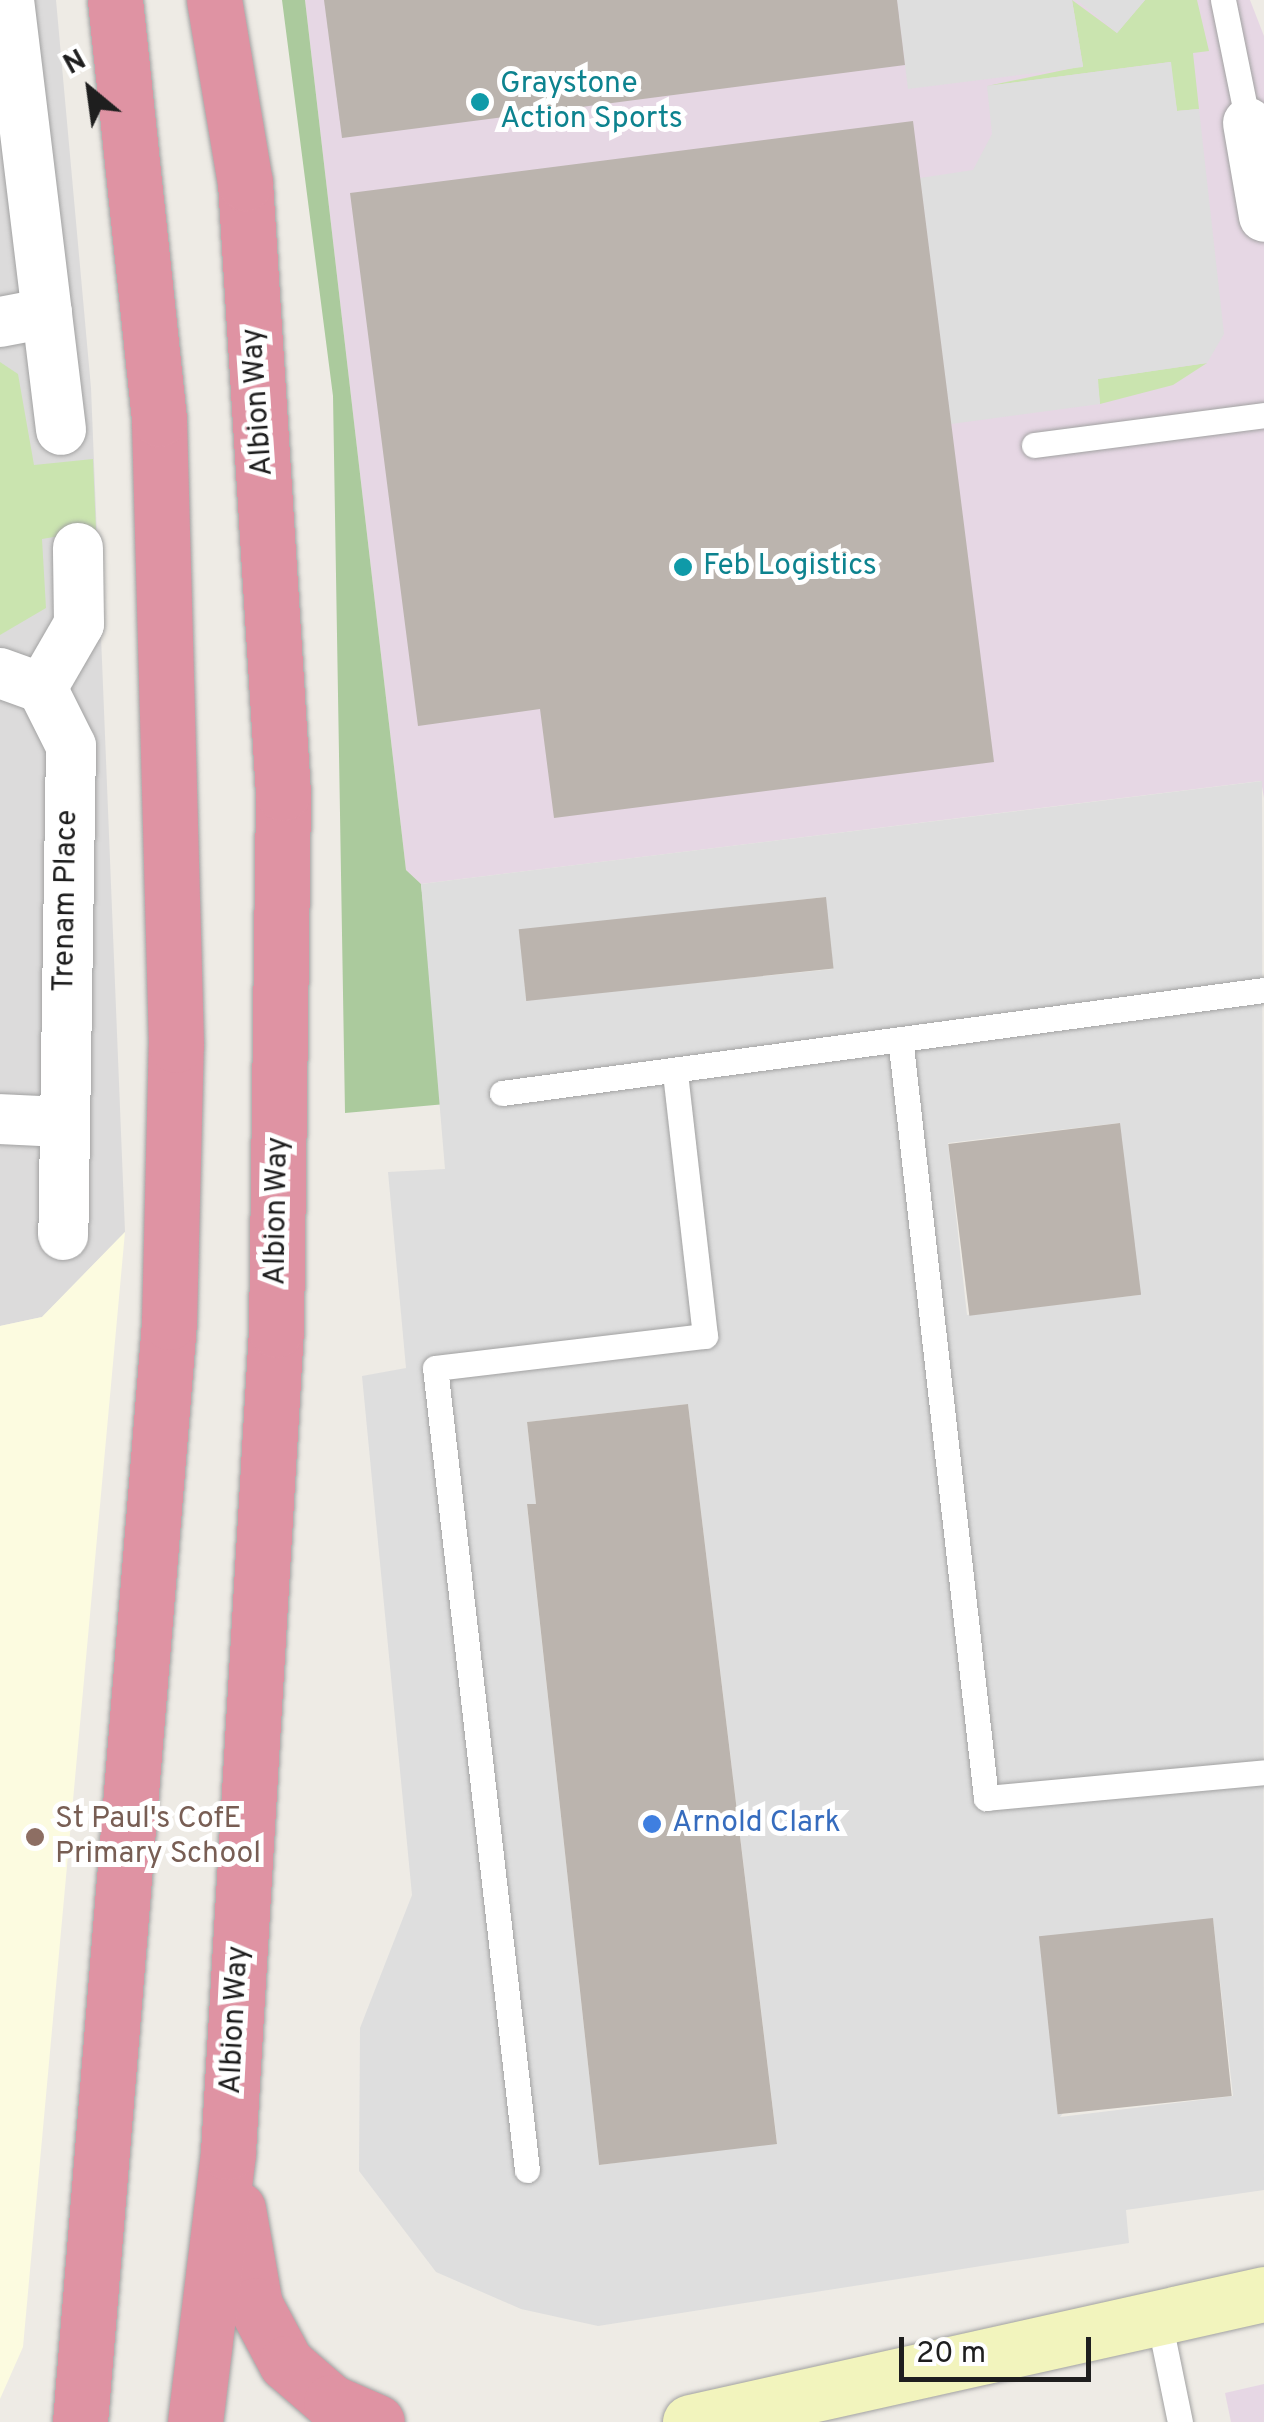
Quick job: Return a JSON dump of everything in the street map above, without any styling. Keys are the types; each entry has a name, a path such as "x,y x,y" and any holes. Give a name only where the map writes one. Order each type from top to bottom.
{"highway":[{"path":"80,2422 169,1322 176,1045 158,420 115,0"},
{"name":"Albion Way","path":"195,2422 228,2152 276,1330 284,793 245,182 214,0"},
{"path":"228,0 245,182"},
{"path":"228,2152 255,2305 286,2362 331,2402 377,2422"}],"street":[{"path":"8,0 23,318 61,430"},
{"path":"1248,123 1264,218"},
{"name":"Trenam Place","path":"63,1235 71,746 21,680 79,624 78,548"},
{"path":"0,1119 62,1122"},
{"path":"690,2422 1264,2294"}],"lane":[{"path":"1223,0 1248,123"},
{"path":"1034,445 1264,414"},
{"path":"502,1093 901,1046 1264,990"},
{"path":"901,1046 986,1798 1264,1772"},
{"path":"527,2170 435,1368 705,1336 675,1072"},
{"path":"1158,2315 1180,2422"}],"shaded area":[{"path":"0,0 56,0 91,388 125,1232 42,1317 0,1326"},
{"path":"305,0 1250,0 1264,36 1264,798 1261,781 421,884 406,870"},
{"path":"897,0 1072,0 1083,67 908,89"},
{"path":"1077,0 1145,0 1117,33"},
{"path":"1171,62 1177,111 1199,109 1224,334 1207,363 1098,379 1100,404 951,424 920,178 973,170 992,134 987,86"},
{"path":"1262,781 1264,2190 1126,2210 1129,2243 598,2326 521,2309 436,2272 359,2171 360,2028 412,1895 362,1376 406,1368 388,1172 445,1169 421,884","holes":["825,897 833,969 526,1000 520,931","1119,1123 1139,1295 967,1315 948,1143","688,1404 777,2143 599,2165 527,1505 536,1504 527,1422","1213,1919 1233,2096 1060,2117"]},
{"name":"St Paul's CofE Primary School","path":"125,1232 23,2347 0,2399 0,1326 42,1317"},
{"path":"1264,2384 1264,2422 1231,2422 1225,2393"}],"green space":[{"path":"282,0 305,0 406,870 421,884 446,1104 345,1113 333,396"},
{"path":"1072,0 1117,33 1145,0 1197,0 1209,51 1193,53 1199,109 1177,111 1170,62 987,86 1083,66"},
{"path":"0,362 18,374 34,465 93,459 96,530 42,539 46,608 0,635"},
{"path":"1207,363 1173,385 1100,404 1097,379"}],"building":[{"name":"Graystone Action Sports","path":"324,0 897,0 905,65 342,138"},
{"name":"Feb Logistics","path":"913,121 994,762 554,818 540,709 418,726 350,193"},
{"path":"826,897 834,969 526,1001 519,929"},
{"path":"1120,1123 1141,1295 969,1316 948,1144"},
{"name":"Arnold Clark","path":"688,1404 777,2144 599,2165 527,1504 536,1504 527,1422"},
{"path":"1213,1918 1232,2096 1058,2114 1039,1936"}],"place":[{"name":"Graystone Action Sports","path":"480,102"},
{"name":"Feb Logistics","path":"683,567"},
{"name":"Arnold Clark","path":"652,1824"},
{"name":"St Paul's CofE Primary School","path":"35,1837"}]}
